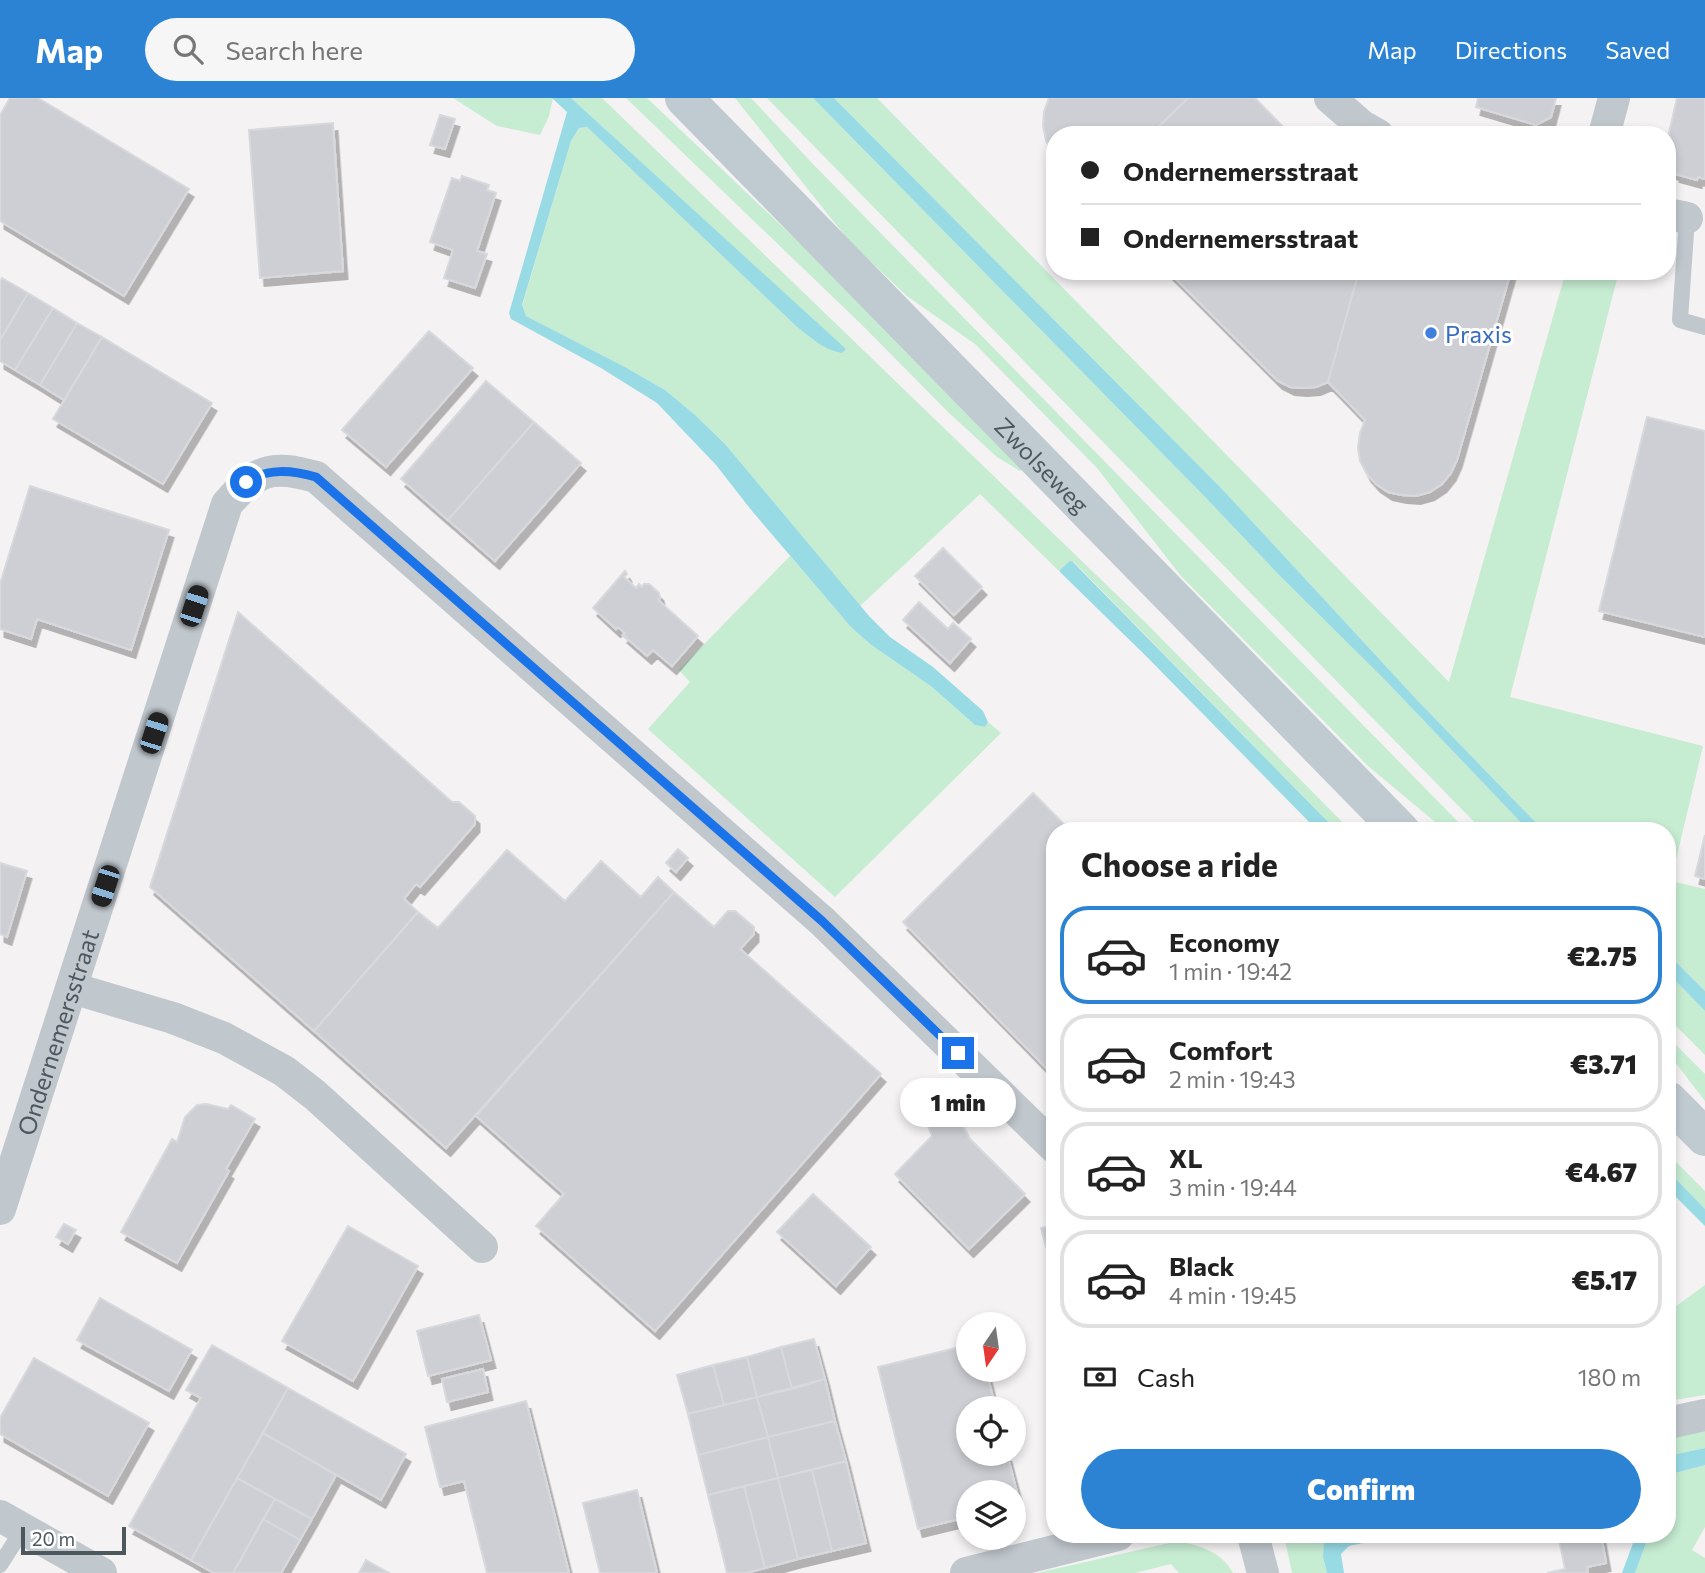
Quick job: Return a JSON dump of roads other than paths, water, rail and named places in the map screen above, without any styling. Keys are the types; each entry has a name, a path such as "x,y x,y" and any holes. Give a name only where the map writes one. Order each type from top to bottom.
{"main road":[{"name":"Zwolseweg","path":"684,98 1392,822"},
{"path":"1676,1108 1705,1137"}],"street":[{"path":"1330,98 1345,114 1364,126"},
{"path":"1606,126 1614,98"},
{"name":"Ondernemersstraat","path":"0,1209 227,504 246,482 260,473 294,471 316,477 822,921 1046,1139"},
{"path":"72,988 173,1018 224,1038 272,1064 315,1095 482,1247"},
{"path":"1676,1421 1705,1415"},
{"path":"11,1523 101,1573"},
{"path":"966,1573 1086,1543"},
{"path":"1255,1543 1263,1573"}],"lane":[{"path":"1677,216 1680,320 1705,327"},
{"path":"0,1565 11,1523"}],"water":[{"path":"552,98 571,98 846,349 842,353 829,349 796,326 587,127 579,128 571,141 522,305 526,316 665,390 694,414 725,444 869,616 890,637 933,667 983,711 988,722 985,727 975,725 932,687 870,644 850,626 716,465 657,403 601,368 511,319 509,313 567,112"},
{"path":"813,98 834,98 1223,490 1418,701 1535,822 1520,822"},
{"path":"1070,561 1073,562 1328,822 1309,822 1060,570"},
{"path":"1676,962 1705,991 1705,1011 1676,981"},
{"path":"1676,1179 1705,1209 1705,1226 1676,1197"},
{"path":"1705,1448 1705,1465 1676,1473 1676,1454"},
{"path":"1324,1543 1363,1543 1349,1546 1341,1554 1344,1573 1327,1573 1323,1557"},
{"path":"1633,1543 1646,1543 1635,1573 1622,1573"}],"place":[{"name":"Praxis","path":"1431,333"}]}
